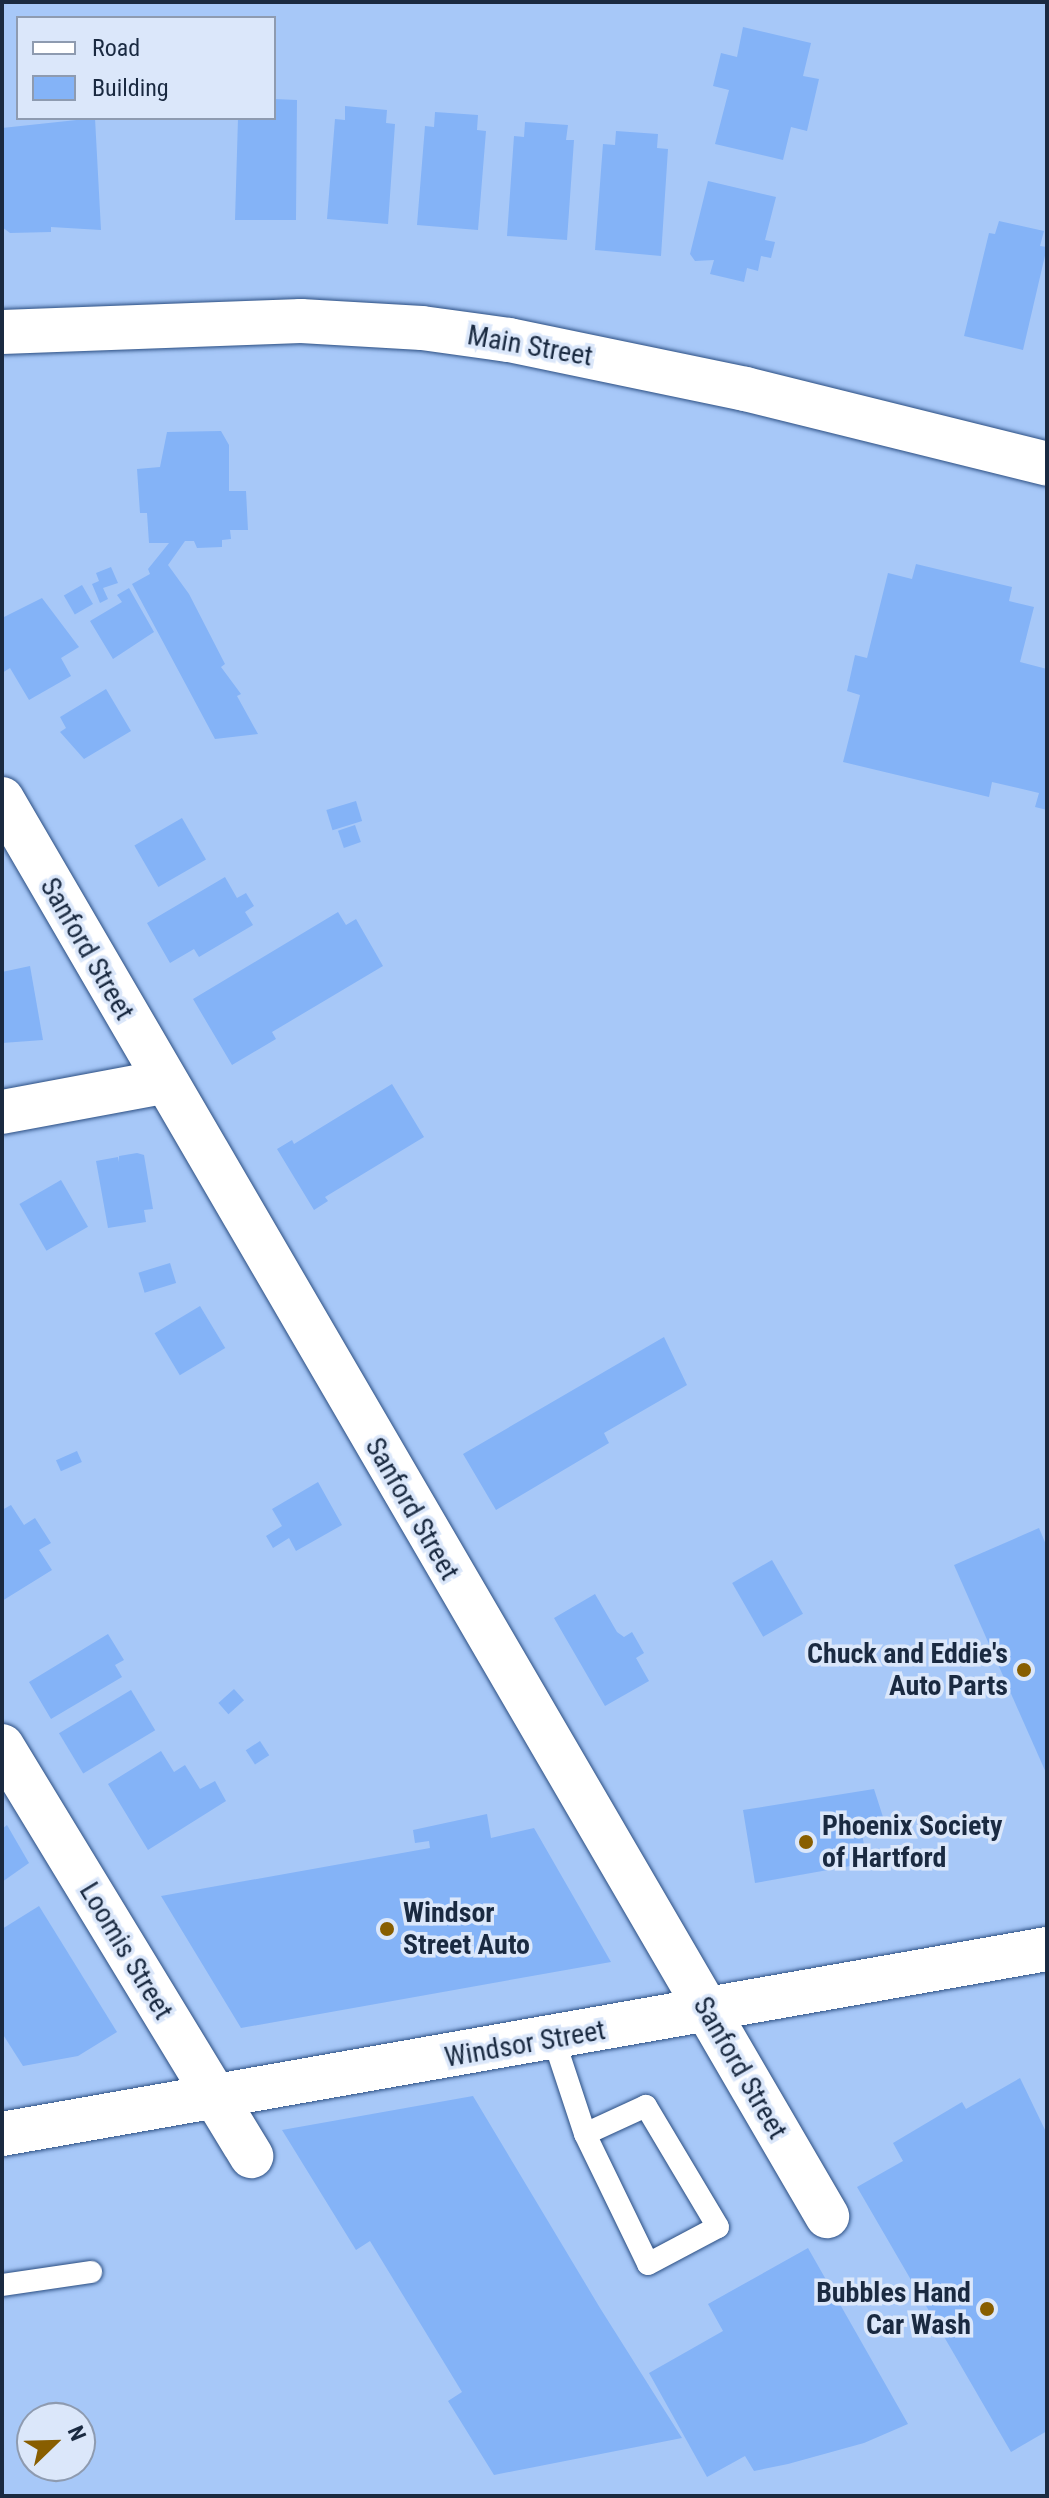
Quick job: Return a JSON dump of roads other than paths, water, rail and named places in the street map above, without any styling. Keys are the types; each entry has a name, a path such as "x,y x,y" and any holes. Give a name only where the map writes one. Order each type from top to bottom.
{"street":[{"name":"Main Street","path":"2,332 301,321 422,328 509,340 730,386 1047,464"},
{"name":"Sanford Street","path":"2,799 162,1082 827,2216"},
{"path":"2,1112 162,1082"},
{"name":"Loomis Street","path":"2,1746 251,2156"},
{"name":"Windsor Street","path":"2,2134 554,2040 706,2009 1047,1949"}],"lane":[{"path":"554,2040 585,2134 648,2264 718,2227 646,2106 585,2134"},
{"path":"2,2285 91,2272"}],"place":[{"name":"Chuck and Eddie's Auto Parts","path":"1024,1670"},
{"name":"Phoenix Society of Hartford","path":"806,1842"},
{"name":"Windsor Street Auto","path":"387,1929"},
{"name":"Bubbles Hand Car Wash","path":"987,2309"}]}
